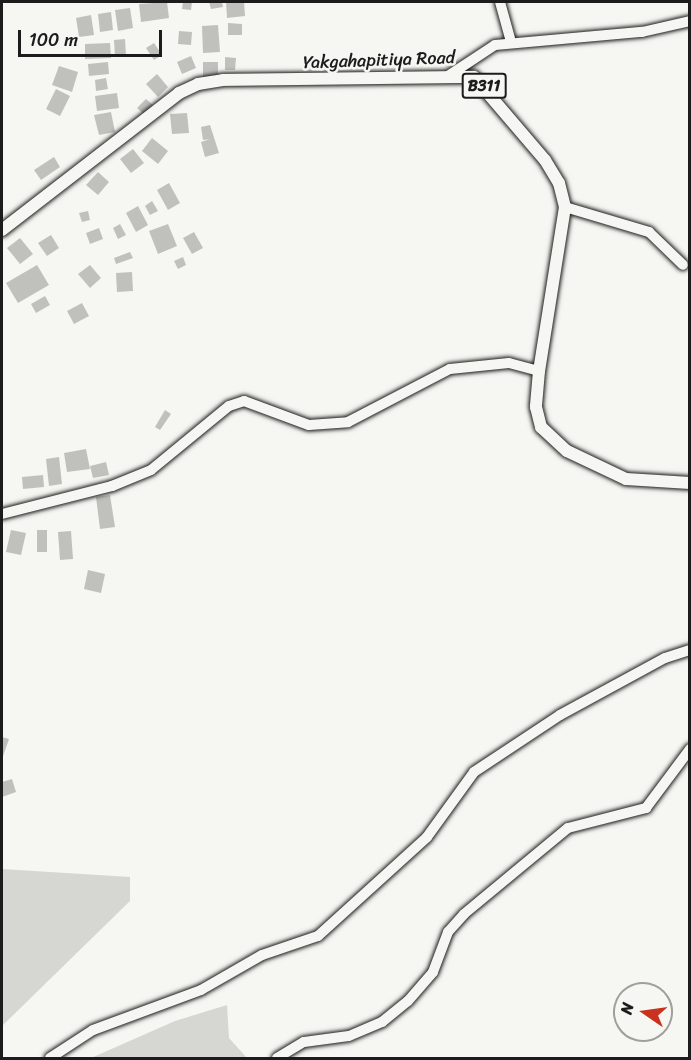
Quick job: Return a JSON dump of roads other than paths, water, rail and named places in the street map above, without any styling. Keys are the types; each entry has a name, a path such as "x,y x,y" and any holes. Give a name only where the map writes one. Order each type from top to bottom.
{"main road":[{"name":"Yakgahapitiya Road","path":"2,230 178,93 198,84 223,80 474,77 545,160 559,183 565,207 539,370 536,406 541,427 553,441 626,479 690,483"}],"street":[{"path":"500,2 511,42"},
{"path":"448,76 495,45 642,33 690,21"},
{"path":"473,59 474,77"},
{"path":"565,207 649,232 682,265"},
{"path":"2,514 112,486 151,470 229,406 244,401 309,425 348,422 450,369 509,363 539,370"},
{"path":"50,1059 104,1025 184,997 262,955 318,936 427,837 474,772 560,714 665,658 690,650"},
{"path":"277,1059 304,1042 349,1036 382,1022 408,1001 433,972 448,932 464,914 568,828 646,808 690,748"}]}
